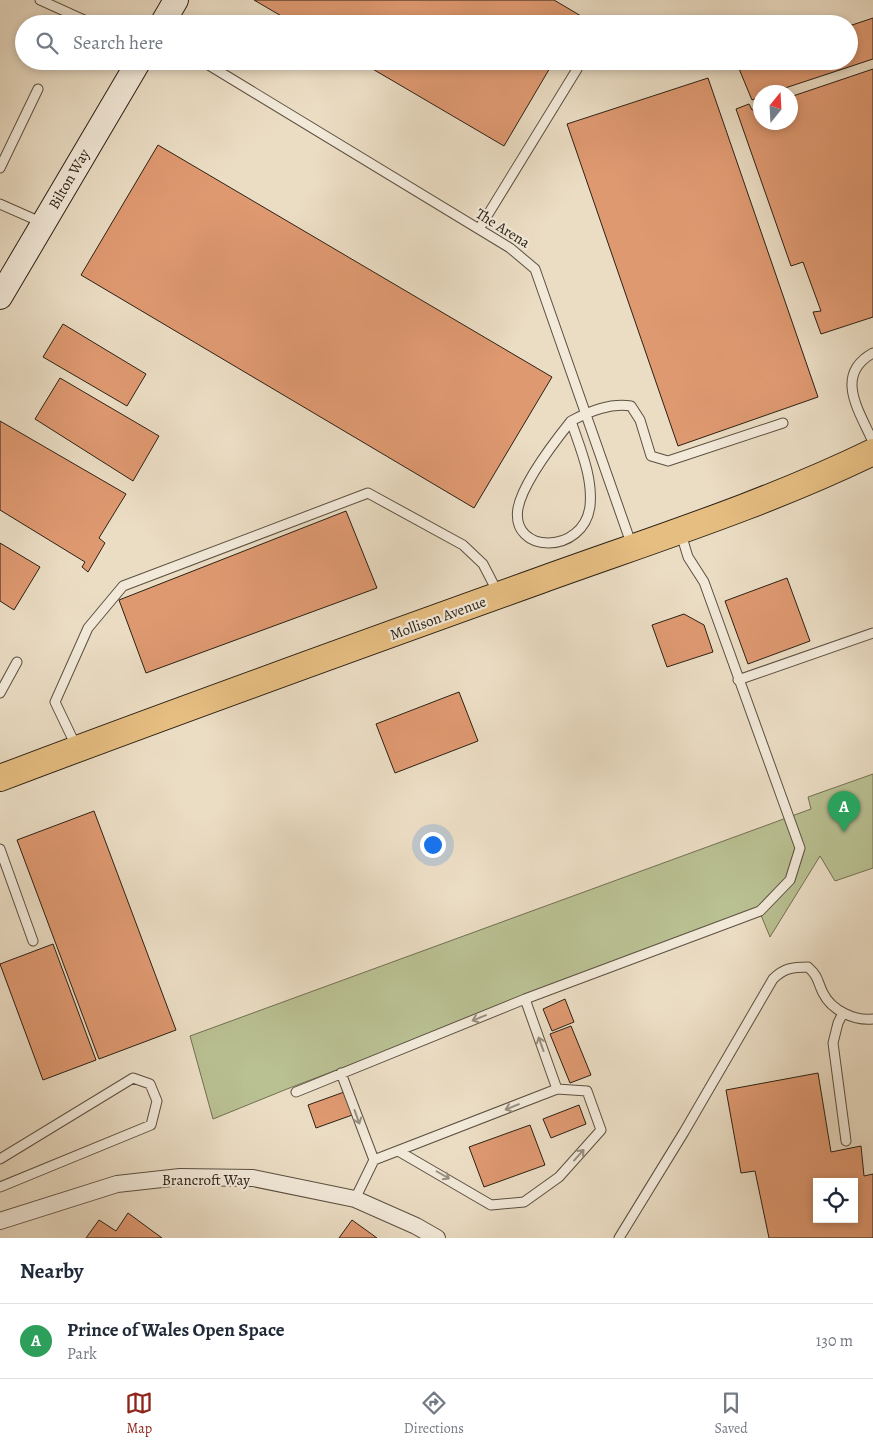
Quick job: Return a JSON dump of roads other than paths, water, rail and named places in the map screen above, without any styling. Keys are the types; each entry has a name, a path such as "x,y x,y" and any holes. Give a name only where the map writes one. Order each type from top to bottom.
{"main road":[{"name":"Mollison Avenue","path":"0,778 499,595 680,531 837,470 873,452"}],"street":[{"path":"167,15 176,0"},
{"name":"Bilton Way","path":"0,297 134,70"},
{"name":"Brancroft Way","path":"0,1221 117,1184 180,1177 253,1178 355,1199 408,1222 437,1238"}],"lane":[{"path":"40,0 73,15"},
{"name":"The Arena","path":"217,70 479,229 525,258 535,269 632,547"},
{"path":"479,229 576,70"},
{"path":"0,168 38,89"},
{"path":"0,204 43,224"},
{"path":"873,353 866,357 852,374 851,394 873,442"},
{"path":"571,421 591,488 589,508 586,519 576,532 562,542 551,545 536,541 523,532 519,522 518,509 524,492 548,452 571,421 586,413 619,404 631,406 640,420 651,456 668,461 783,422"},
{"path":"78,750 55,702 88,628 123,586 368,493 463,545 483,564 499,595"},
{"path":"296,1092 525,999 760,911 790,880 800,848 704,582 688,557 680,531"},
{"path":"738,680 873,633"},
{"path":"0,693 17,662"},
{"path":"0,849 33,940"},
{"path":"619,1238 773,979 782,971 792,967 808,967 818,977 823,994 843,1013 852,1017 873,1020"},
{"path":"525,999 557,1089"},
{"path":"843,1013 838,1023 833,1043 846,1141"},
{"path":"341,1073 374,1160 355,1199"},
{"path":"0,1159 133,1078 150,1084 157,1100 151,1125 0,1187"},
{"path":"374,1160 400,1152 557,1089 587,1091 601,1130 559,1177 524,1202 491,1205 400,1152"}],"place":[{"name":"Prince of Wales Open Space","path":"844,832"}]}
